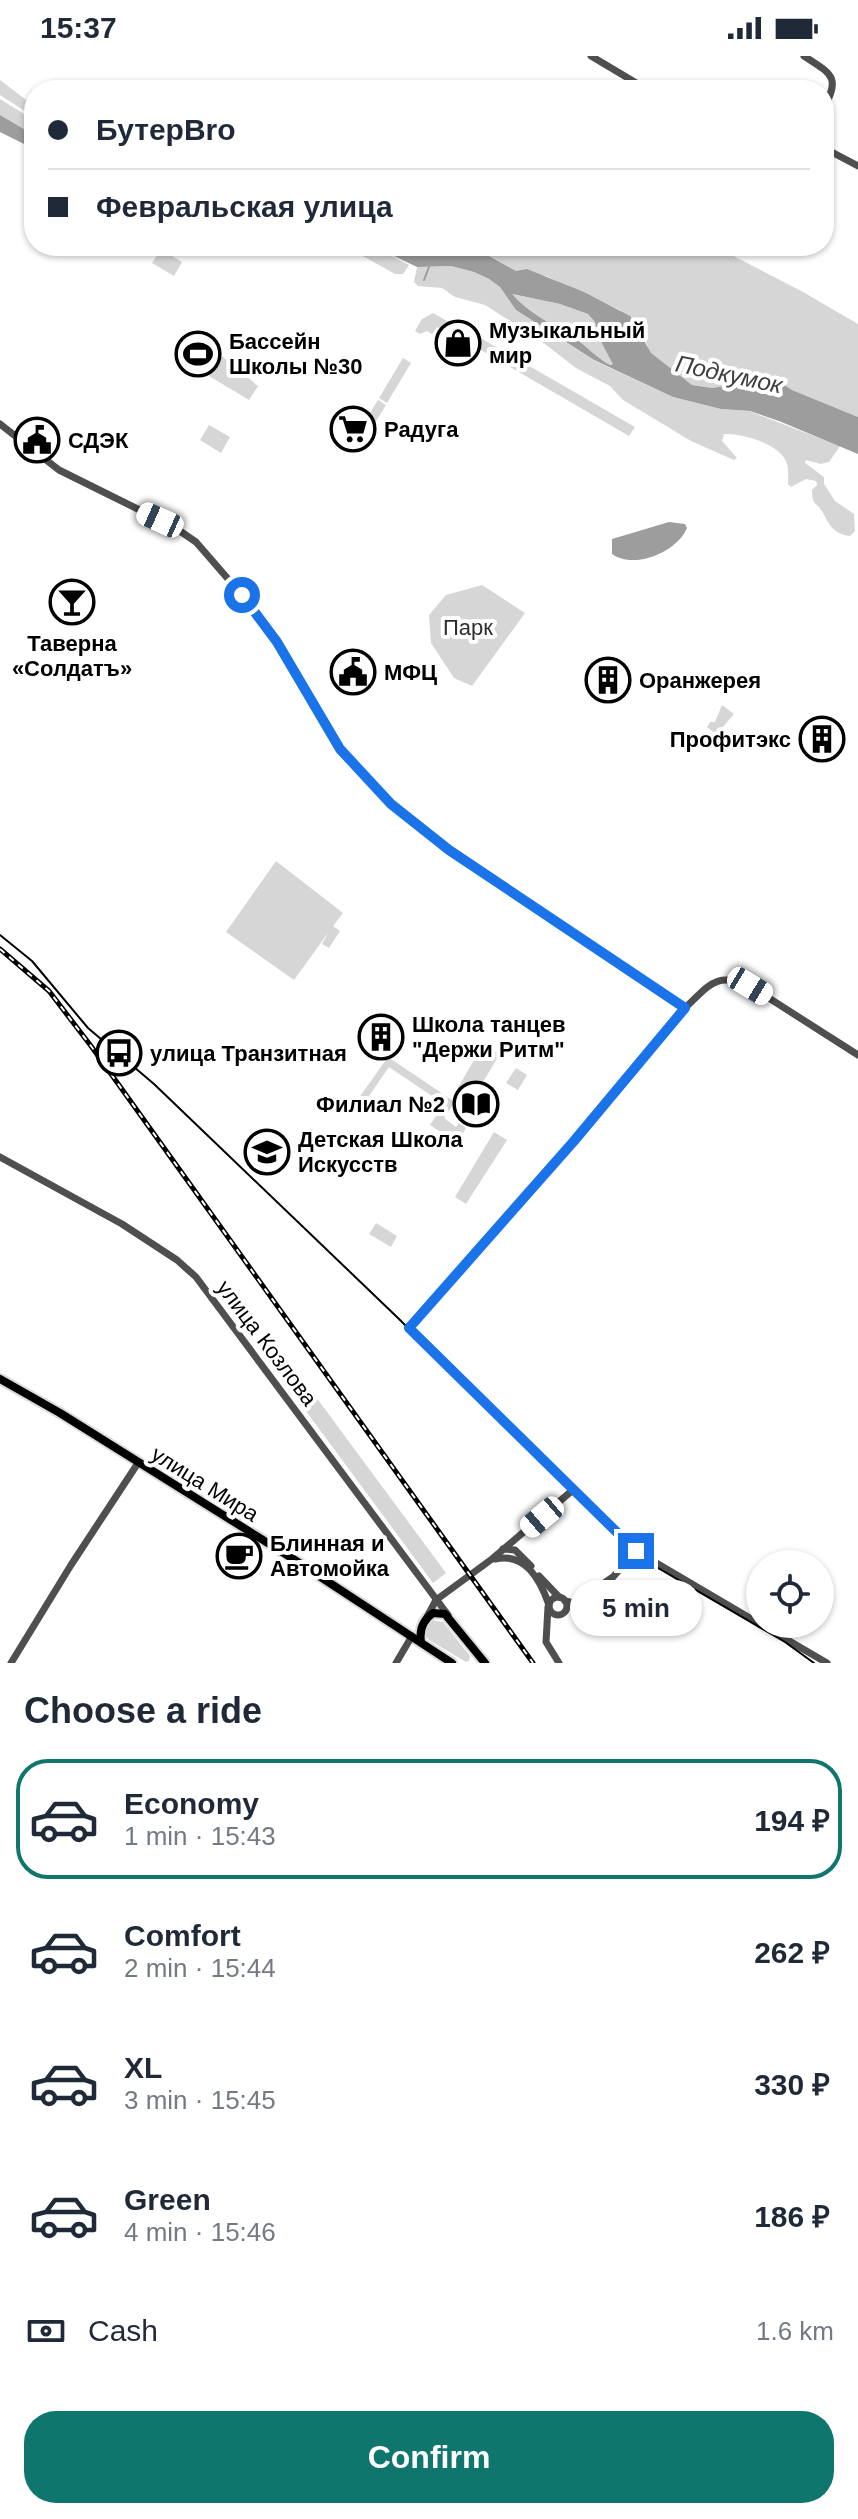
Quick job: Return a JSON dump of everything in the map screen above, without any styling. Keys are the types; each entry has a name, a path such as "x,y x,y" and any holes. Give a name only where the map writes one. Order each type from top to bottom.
{"main road":[{"name":"улица Мира","path":"0,1379 60,1413 452,1663"},
{"path":"390,1622 410,1629 436,1612 448,1615 485,1663"},
{"path":"417,1639 426,1619"},
{"path":"474,1650 475,1663"}],"street":[{"path":"591,56 631,80"},
{"path":"804,56 829,73 833,80"},
{"path":"834,153 858,166"},
{"path":"0,424 59,470 187,535 207,553 238,590 277,642 340,749 391,804 449,850 685,1008"},
{"path":"746,1616 636,1551 409,1328 574,1141 685,1008 712,984 732,978 761,992 858,1055"},
{"name":"улица Козлова","path":"0,1157 122,1224 177,1260 196,1277 448,1615"},
{"path":"11,1663 138,1463"},
{"path":"426,1619 436,1600 492,1559 574,1489"},
{"path":"503,1549 515,1550 562,1606"},
{"path":"492,1559 505,1556 518,1560 533,1575 552,1613 562,1606 575,1603 613,1577 636,1551"},
{"path":"559,1663 545,1637 548,1606 552,1599 562,1606"},
{"path":"548,1646 550,1628 562,1606"},
{"path":"784,1638 827,1663"},
{"path":"396,1663 417,1639"}],"green space":[{"path":"0,80 24,98 24,111 0,95"},
{"path":"0,99 24,114 24,129 0,115"},
{"path":"156,256 172,256 182,262 174,276 152,263"},
{"path":"363,256 392,256 409,265 403,274 395,274"},
{"path":"489,256 734,256 858,324 858,417 768,379 712,388 692,385 650,353 645,340 620,310 546,276 516,271"},
{"path":"451,266 489,279 500,287 516,310 595,361 673,397 721,409 749,411 840,446 829,462 821,464 806,460 805,463 824,477 824,484 835,501 854,514 855,531 850,536 844,535 830,525 813,499 812,490 817,485 816,481 806,479 791,487 788,484 788,466 784,457 769,445 740,435 724,434 722,441 737,458 734,460 691,441 623,400 610,386 576,368 485,305 455,297 442,288 418,286 414,282 417,267"},
{"path":"511,294 560,304 588,314 595,322 598,336 614,364 605,362"},
{"path":"433,313 461,329 456,337 437,327 432,334 415,331 422,319"},
{"path":"477,336 635,427 629,436 472,345"},
{"path":"222,356 258,386 249,400 209,376"},
{"path":"403,358 411,363 387,403 379,398"},
{"path":"378,400 386,405 362,444 354,439"},
{"path":"209,425 230,437 221,453 200,440"},
{"name":"Парк","path":"482,585 525,613 472,686 454,678 431,643 429,615 446,595"},
{"path":"722,705 734,714 722,728 721,734 717,735 707,727 710,722 715,722"},
{"path":"276,861 343,913 333,926 340,931 329,948 322,944 328,933 294,980 226,932"},
{"path":"483,1045 500,1054 473,1098 457,1089"},
{"path":"388,1057 455,1102 444,1118 456,1127 459,1123 466,1128 457,1143 430,1125 444,1104 389,1067 362,1106 356,1102"},
{"path":"516,1068 527,1075 518,1090 506,1083"},
{"path":"494,1132 507,1140 466,1204 455,1197"},
{"path":"376,1223 397,1236 391,1247 369,1234"},
{"path":"313,1393 446,1573 433,1583 300,1403"},
{"path":"427,1622 443,1622 470,1656 469,1661 429,1640 424,1633"}],"shaded area":[{"path":"0,115 24,129 24,144 0,132"},
{"name":"Подкумок","path":"394,256 489,256 516,271 527,269 584,292 630,316 651,353 692,385 712,388 768,379 858,417 858,454 750,411 721,409 673,397 594,360 516,310 500,287 489,279 451,266 417,267","holes":["512,294 560,304 588,314 595,322 598,336 613,364 605,362 575,338 533,313"]},
{"name":"Бассейн Школы №30","path":"189,337 217,354 206,371 179,354"},
{"path":"669,522 685,524 687,528 682,537 665,551 632,560 612,554 612,539"}],"waterway":[{"path":"424,280 429,267"}],"tram line":[{"path":"0,935 32,961 88,1028 154,1084 398,1318 634,1554 785,1642 814,1663"}],"railway":[{"path":"0,949 49,991 91,1046 533,1663"}],"place":[{"name":"Музыкальный мир","path":"458,343"},
{"name":"Бассейн Школы №30","path":"198,354"},
{"name":"Радуга","path":"353,429"},
{"name":"СДЭК","path":"37,440"},
{"name":"Таверна «Солдатъ»","path":"72,602"},
{"name":"МФЦ","path":"353,672"},
{"name":"Оранжерея","path":"608,680"},
{"name":"Профитэкс","path":"822,739"},
{"name":"Школа танцев \"Держи Ритм\"","path":"381,1037"},
{"name":"улица Транзитная","path":"119,1053"},
{"name":"Филиал №2","path":"476,1104"},
{"name":"Детская Школа Искусств","path":"267,1152"},
{"name":"Блинная и Автомойка","path":"239,1556"}],"route":[{"path":"242,595 277,642 340,749 391,804 449,850 685,1008 574,1141 409,1328 636,1551"}]}
